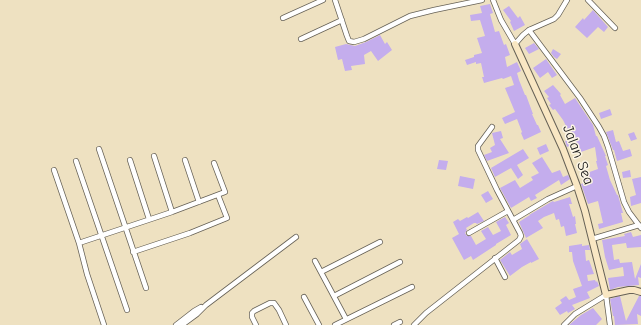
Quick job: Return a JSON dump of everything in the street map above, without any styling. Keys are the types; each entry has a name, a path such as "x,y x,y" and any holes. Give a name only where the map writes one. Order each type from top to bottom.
{"street":[{"path":"283,18 323,0"},
{"path":"335,0 349,41 354,42 364,39 410,16 482,0"},
{"name":"Jalan Sea","path":"493,0 501,20 515,44 561,143 577,186 606,295"},
{"path":"515,44 529,30 558,16 567,0"},
{"path":"588,0 614,28"},
{"path":"301,39 342,20"},
{"path":"529,30 580,98 599,127 608,147 624,202 629,212 640,226 592,239"},
{"path":"414,325 426,312 519,240 520,233 477,148 492,127"},
{"path":"99,149 146,288"},
{"path":"154,156 172,212"},
{"path":"130,160 149,219"},
{"path":"185,160 198,202"},
{"path":"76,162 127,310"},
{"path":"79,243 172,212 225,192 214,163"},
{"path":"54,170 79,243 87,274 104,325"},
{"path":"513,220 548,199 577,186"},
{"path":"133,252 190,233 227,218 218,195"},
{"path":"469,233 508,211"},
{"path":"182,325 296,237"},
{"path":"321,272 380,242"},
{"path":"495,258 506,277"},
{"path":"315,260 346,319"},
{"path":"334,296 400,262"},
{"path":"335,325 412,287"},
{"path":"564,325 574,314 606,295 630,290 641,292"},
{"path":"606,295 609,324"},
{"path":"304,298 319,325"},
{"path":"256,325 252,314 254,311 270,303 274,303 286,325"},
{"path":"176,325 194,311 206,305"},
{"path":"394,325 400,322"}],"building":[{"path":"490,4 493,13 490,14 495,32 499,31 504,45 506,44 510,55 505,57 507,67 517,62 521,71 517,73 519,80 532,114 541,132 524,140 517,119 505,124 502,118 515,112 505,88 514,85 511,76 484,83 481,63 476,64 476,62 467,65 465,60 482,53 477,38 485,36 480,20 471,21 470,15 482,13 480,6"},
{"path":"509,6 518,18 520,16 525,25 514,31 510,22 511,21 503,10"},
{"path":"593,10 608,27 604,32 598,27 587,38 575,27"},
{"path":"380,35 385,44 387,42 392,50 378,61 371,51 364,55 365,64 351,66 352,70 345,71 342,59 338,60 335,47 346,44 355,46"},
{"path":"534,43 539,49 529,54 525,48"},
{"path":"553,49 561,54 557,59 551,53"},
{"path":"546,59 557,75 552,78 548,72 540,78 533,68"},
{"path":"553,85 561,94 560,95 565,104 575,98 593,125 596,136 606,156 608,165 606,166 610,180 618,195 623,213 621,213 623,222 599,229 598,224 603,223 598,201 588,204 581,184 584,183 581,175 598,169 595,147 581,152 577,143 567,147 565,141 572,138 563,120 555,109 553,110 549,105 551,104 547,98 549,97 544,91"},
{"path":"610,109 612,115 601,119 599,113"},
{"path":"613,130 616,142 619,141 623,151 630,149 632,156 617,161 606,132"},
{"path":"501,131 503,138 500,139 509,153 487,161 484,155 492,152 490,148 495,145 492,133"},
{"path":"634,132 637,139 631,141 628,134"},
{"path":"546,144 549,151 540,155 537,148"},
{"path":"523,149 529,158 517,165 523,175 518,179 511,168 495,177 491,168"},
{"path":"542,157 552,173 560,170 563,177 568,175 570,179 561,185 559,180 535,195 537,198 531,201 529,197 511,208 500,188 515,180 520,188 533,180 531,177 539,173 532,163"},
{"path":"439,160 448,161 446,170 437,169"},
{"path":"630,170 631,177 623,178 622,172"},
{"path":"460,176 475,179 473,189 458,186"},
{"path":"641,177 641,203 631,206 630,197 636,195 632,179"},
{"path":"488,191 493,199 486,203 481,195"},
{"path":"570,197 572,204 569,204 573,217 575,216 577,233 566,236 564,226 561,227 559,219 556,220 554,213 538,221 543,228 526,238 519,222 553,201 554,202"},
{"path":"478,212 484,221 477,224 474,223 466,228 467,230 465,233 467,236 471,236 476,245 486,239 481,231 488,227 493,235 501,231 496,222 505,217 509,223 506,225 511,235 473,260 471,256 464,260 452,238 459,234 453,222 458,219 460,221 467,217 468,218"},
{"path":"631,232 633,237 641,235 641,247 627,248 626,243 612,245 614,260 619,259 620,263 632,262 635,279 641,264 641,278 638,277 639,285 618,287 610,290 608,278 624,276 623,267 609,270 602,240 625,236 624,234"},
{"path":"527,239 539,259 522,267 510,276 500,260 510,252 512,255 522,249 520,244"},
{"path":"582,244 582,246 589,245 590,250 585,250 586,261 589,260 594,274 587,275 588,281 595,280 599,286 587,292 590,298 572,305 575,309 560,315 555,308 562,303 560,300 566,296 569,300 576,297 573,289 582,286 573,261 572,252 569,252 569,246"},
{"path":"620,296 626,321 639,296 641,296 641,316 637,314 638,324 615,325 610,299"},
{"path":"593,308 602,319 596,325 569,325 581,315"}]}
